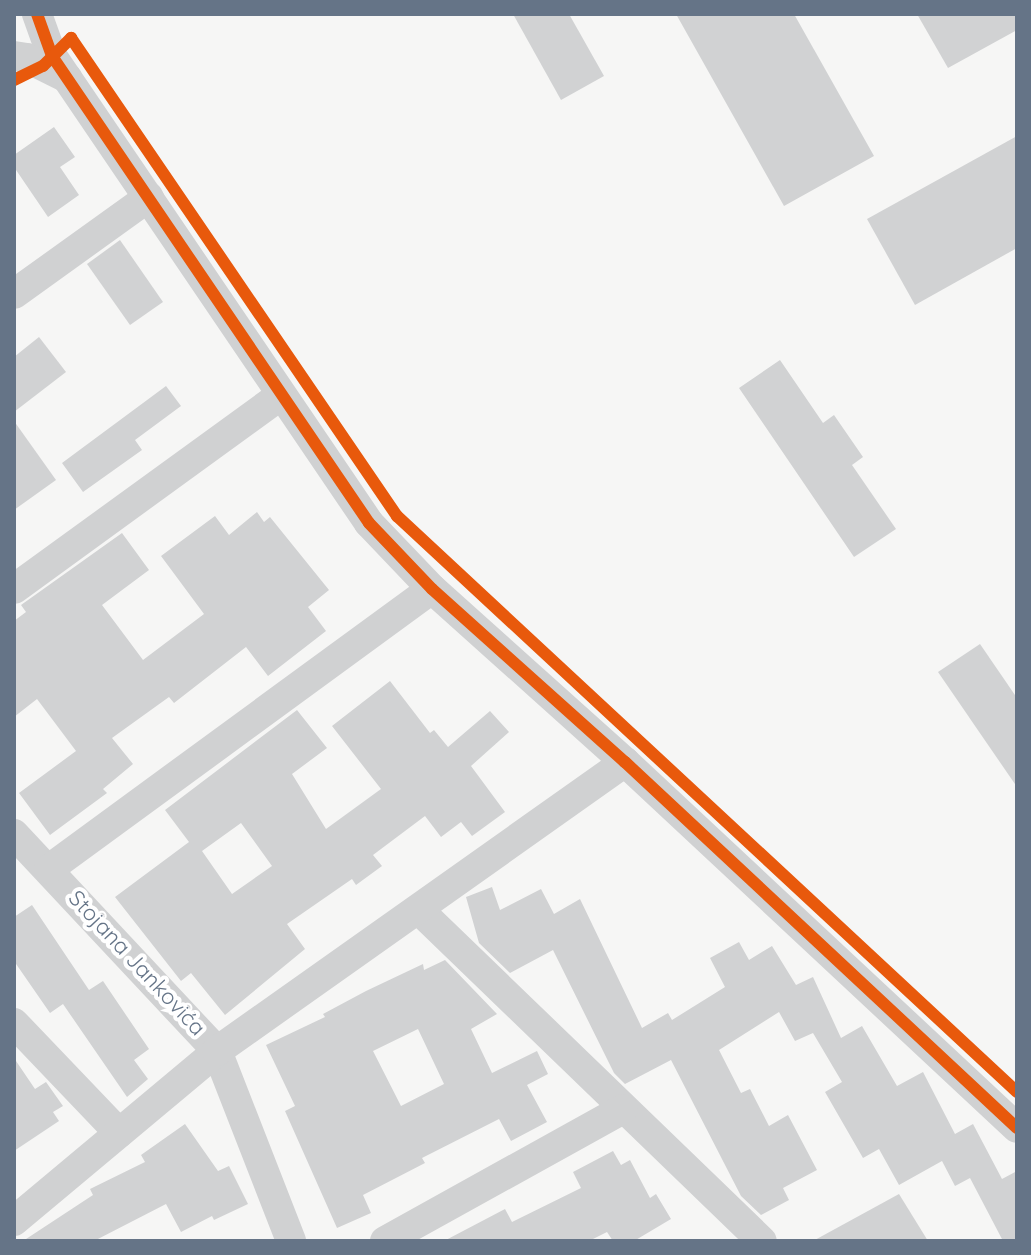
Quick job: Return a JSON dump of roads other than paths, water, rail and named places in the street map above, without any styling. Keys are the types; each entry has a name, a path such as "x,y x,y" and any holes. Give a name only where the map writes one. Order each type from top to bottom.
{"street":[{"path":"37,14 52,56 369,523 432,589 625,762 1017,1128"},
{"path":"14,56 27,58 68,78"},
{"path":"14,294 149,197"},
{"path":"14,589 281,395"},
{"path":"49,869 432,589"},
{"path":"14,1221 217,1051 420,911 625,762"},
{"name":"Stojana Jankovića","path":"14,834 217,1051 291,1241"},
{"path":"420,911 762,1241"},
{"path":"14,1023 119,1133"},
{"path":"385,1241 623,1109"}]}
